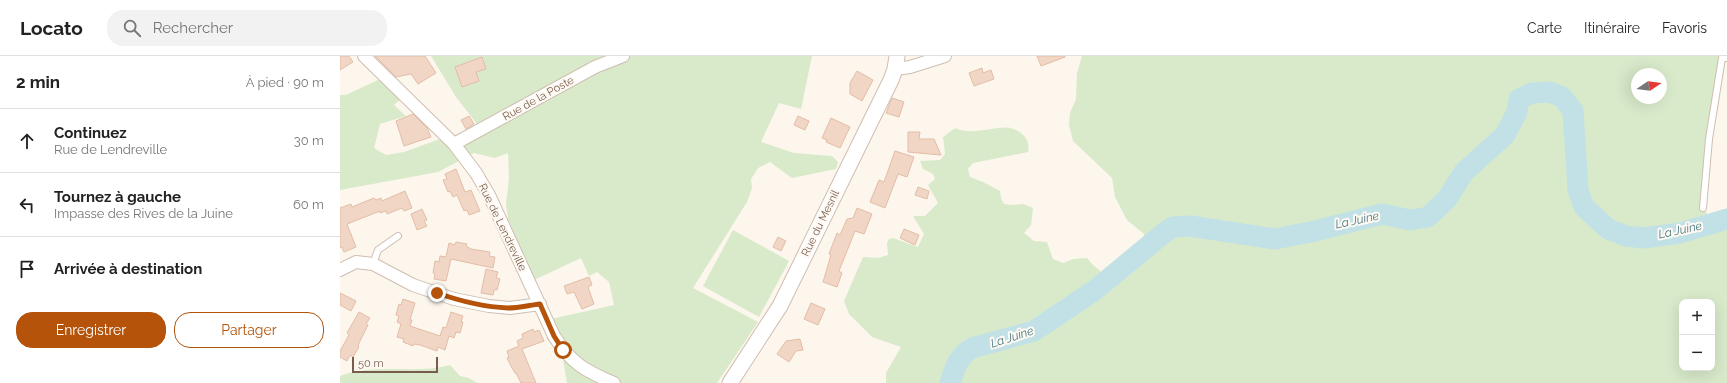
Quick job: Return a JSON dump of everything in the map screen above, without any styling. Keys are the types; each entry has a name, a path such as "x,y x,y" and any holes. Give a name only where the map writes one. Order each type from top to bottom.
{"street":[{"name":"Rue de Lendreville","path":"364,56 454,144 476,173 489,195 554,336 563,350 574,362 593,374 614,383"},
{"name":"Rue de la Poste","path":"454,144 595,67 623,56"},
{"path":"896,62 910,67 945,56"},
{"name":"Rue du Mesnil","path":"730,383 780,306 896,62"},
{"path":"340,270 356,262 373,264 414,285 454,299 489,306 510,308 540,304"}],"lane":[{"path":"1703,208 1709,139 1722,58 1727,58"},
{"path":"373,264 378,250 398,236"}],"green space":[{"path":"431,56 812,56 801,109 779,103 761,142 794,153 832,156 838,162 836,169 792,178 770,162 758,168 751,179 752,188 747,202 693,288 758,322 717,383 567,383 563,359 547,339 551,319 614,305 609,282 597,272 589,276 581,258 534,280 508,219 506,205 509,177 508,153 495,158 474,153 438,172 340,190 340,95 346,95 380,79 401,99 394,105 406,116 380,124 374,148 386,155 404,152 451,135 455,142 480,128 456,97"},
{"path":"1082,56 1723,56 1703,208 1708,215 1727,210 1727,383 886,383 886,373 901,347 872,337 849,314 844,301 863,257 878,258 888,255 887,243 889,239 893,238 918,247 924,234 913,216 925,216 938,203 928,185 935,179 933,174 923,169 920,161 940,160 945,154 943,137 955,128 971,131 1009,128 1022,134 1027,140 1029,148 1028,152 973,163 968,169 970,177 1000,191 1004,204 1023,204 1033,208 1031,225 1024,233 1034,241 1047,242 1053,259 1063,263 1073,259 1087,258 1112,281 1130,275 1142,257 1144,234 1127,220 1115,197 1112,178 1073,141 1069,125 1070,113 1076,99 1077,73"},
{"path":"733,230 789,261 759,317 703,286"},
{"path":"450,365 460,376 469,378 477,383 340,383 340,376 353,372 381,369 423,369"}],"building":[{"path":"340,56 349,56 353,62 340,70"},
{"path":"375,56 425,56 436,73 418,84 411,74 396,77"},
{"path":"1037,56 1065,56 1065,57 1041,66"},
{"path":"482,57 486,69 476,72 479,81 462,87 455,67"},
{"path":"982,68 983,73 991,70 994,79 974,86 969,73"},
{"path":"857,71 873,80 862,101 850,94 850,83"},
{"path":"892,98 904,102 899,117 886,113"},
{"path":"413,114 427,128 431,137 404,146 396,121"},
{"path":"469,116 474,124 466,129 461,120"},
{"path":"798,116 809,121 805,130 794,125"},
{"path":"831,118 850,127 840,148 826,142 827,140 822,138"},
{"path":"908,132 920,132 919,139 934,139 941,155 908,152"},
{"path":"895,151 914,157 907,177 898,174 885,208 870,202 879,180 884,182"},
{"path":"456,169 465,192 471,190 480,211 469,215 467,210 464,211 457,195 453,197 450,191 448,192 443,180 447,179 445,174"},
{"path":"918,187 929,191 927,199 915,195"},
{"path":"405,191 412,208 404,211 402,208 387,214 386,211 380,213 380,211 347,224 356,247 344,252 342,247 340,248 340,208 351,204 352,207 374,198 376,200 381,198 382,201"},
{"path":"857,208 872,214 864,234 855,231 839,271 842,273 837,287 823,282 831,255 829,254 837,233 840,235 847,219 853,218"},
{"path":"422,209 427,220 424,221 427,226 417,230 411,214"},
{"path":"904,229 919,235 915,245 900,238"},
{"path":"778,237 786,241 781,251 773,247"},
{"path":"456,242 467,244 466,246 471,249 490,252 489,256 495,257 493,268 451,259 446,281 434,279 435,274 433,273 435,261 439,262 440,256 446,257 449,243 455,245"},
{"path":"486,269 498,272 496,278 500,279 497,290 494,290 493,295 481,293"},
{"path":"589,277 592,285 588,287 594,304 582,309 574,292 567,294 564,286"},
{"path":"340,293 356,301 351,311 340,305"},
{"path":"403,299 415,303 410,320 412,320 410,326 440,336 443,327 446,328 451,312 463,316 460,333 456,332 454,338 449,336 445,350 438,347 437,351 420,345 414,344 413,346 403,342 404,339 397,337 401,324 397,322 399,316 396,315 399,304 401,305"},
{"path":"811,303 825,309 818,325 804,319"},
{"path":"359,312 370,318 366,324 368,325 360,341 359,347 353,357 350,355 347,361 340,357 340,351 349,335 347,333"},
{"path":"533,329 534,332 539,330 544,341 522,349 536,383 521,383 507,358 509,357 507,351 519,346 517,341 523,338 522,334"},
{"path":"800,339 803,350 796,351 789,362 777,354 786,341"}],"waterway":[{"name":"La Juine","path":"950,383 960,359 967,351 972,348 1034,331 1095,290 1173,227 1190,226 1275,239 1315,231 1382,214 1410,220 1428,217 1447,199 1464,172 1505,135 1517,112 1519,99 1532,93 1550,92 1562,97 1573,111 1578,190 1584,207 1608,229 1626,236 1644,238 1680,233 1727,219"}],"route":[{"path":"437,293 454,299 489,306 510,308 540,304 554,336 563,350"}]}
